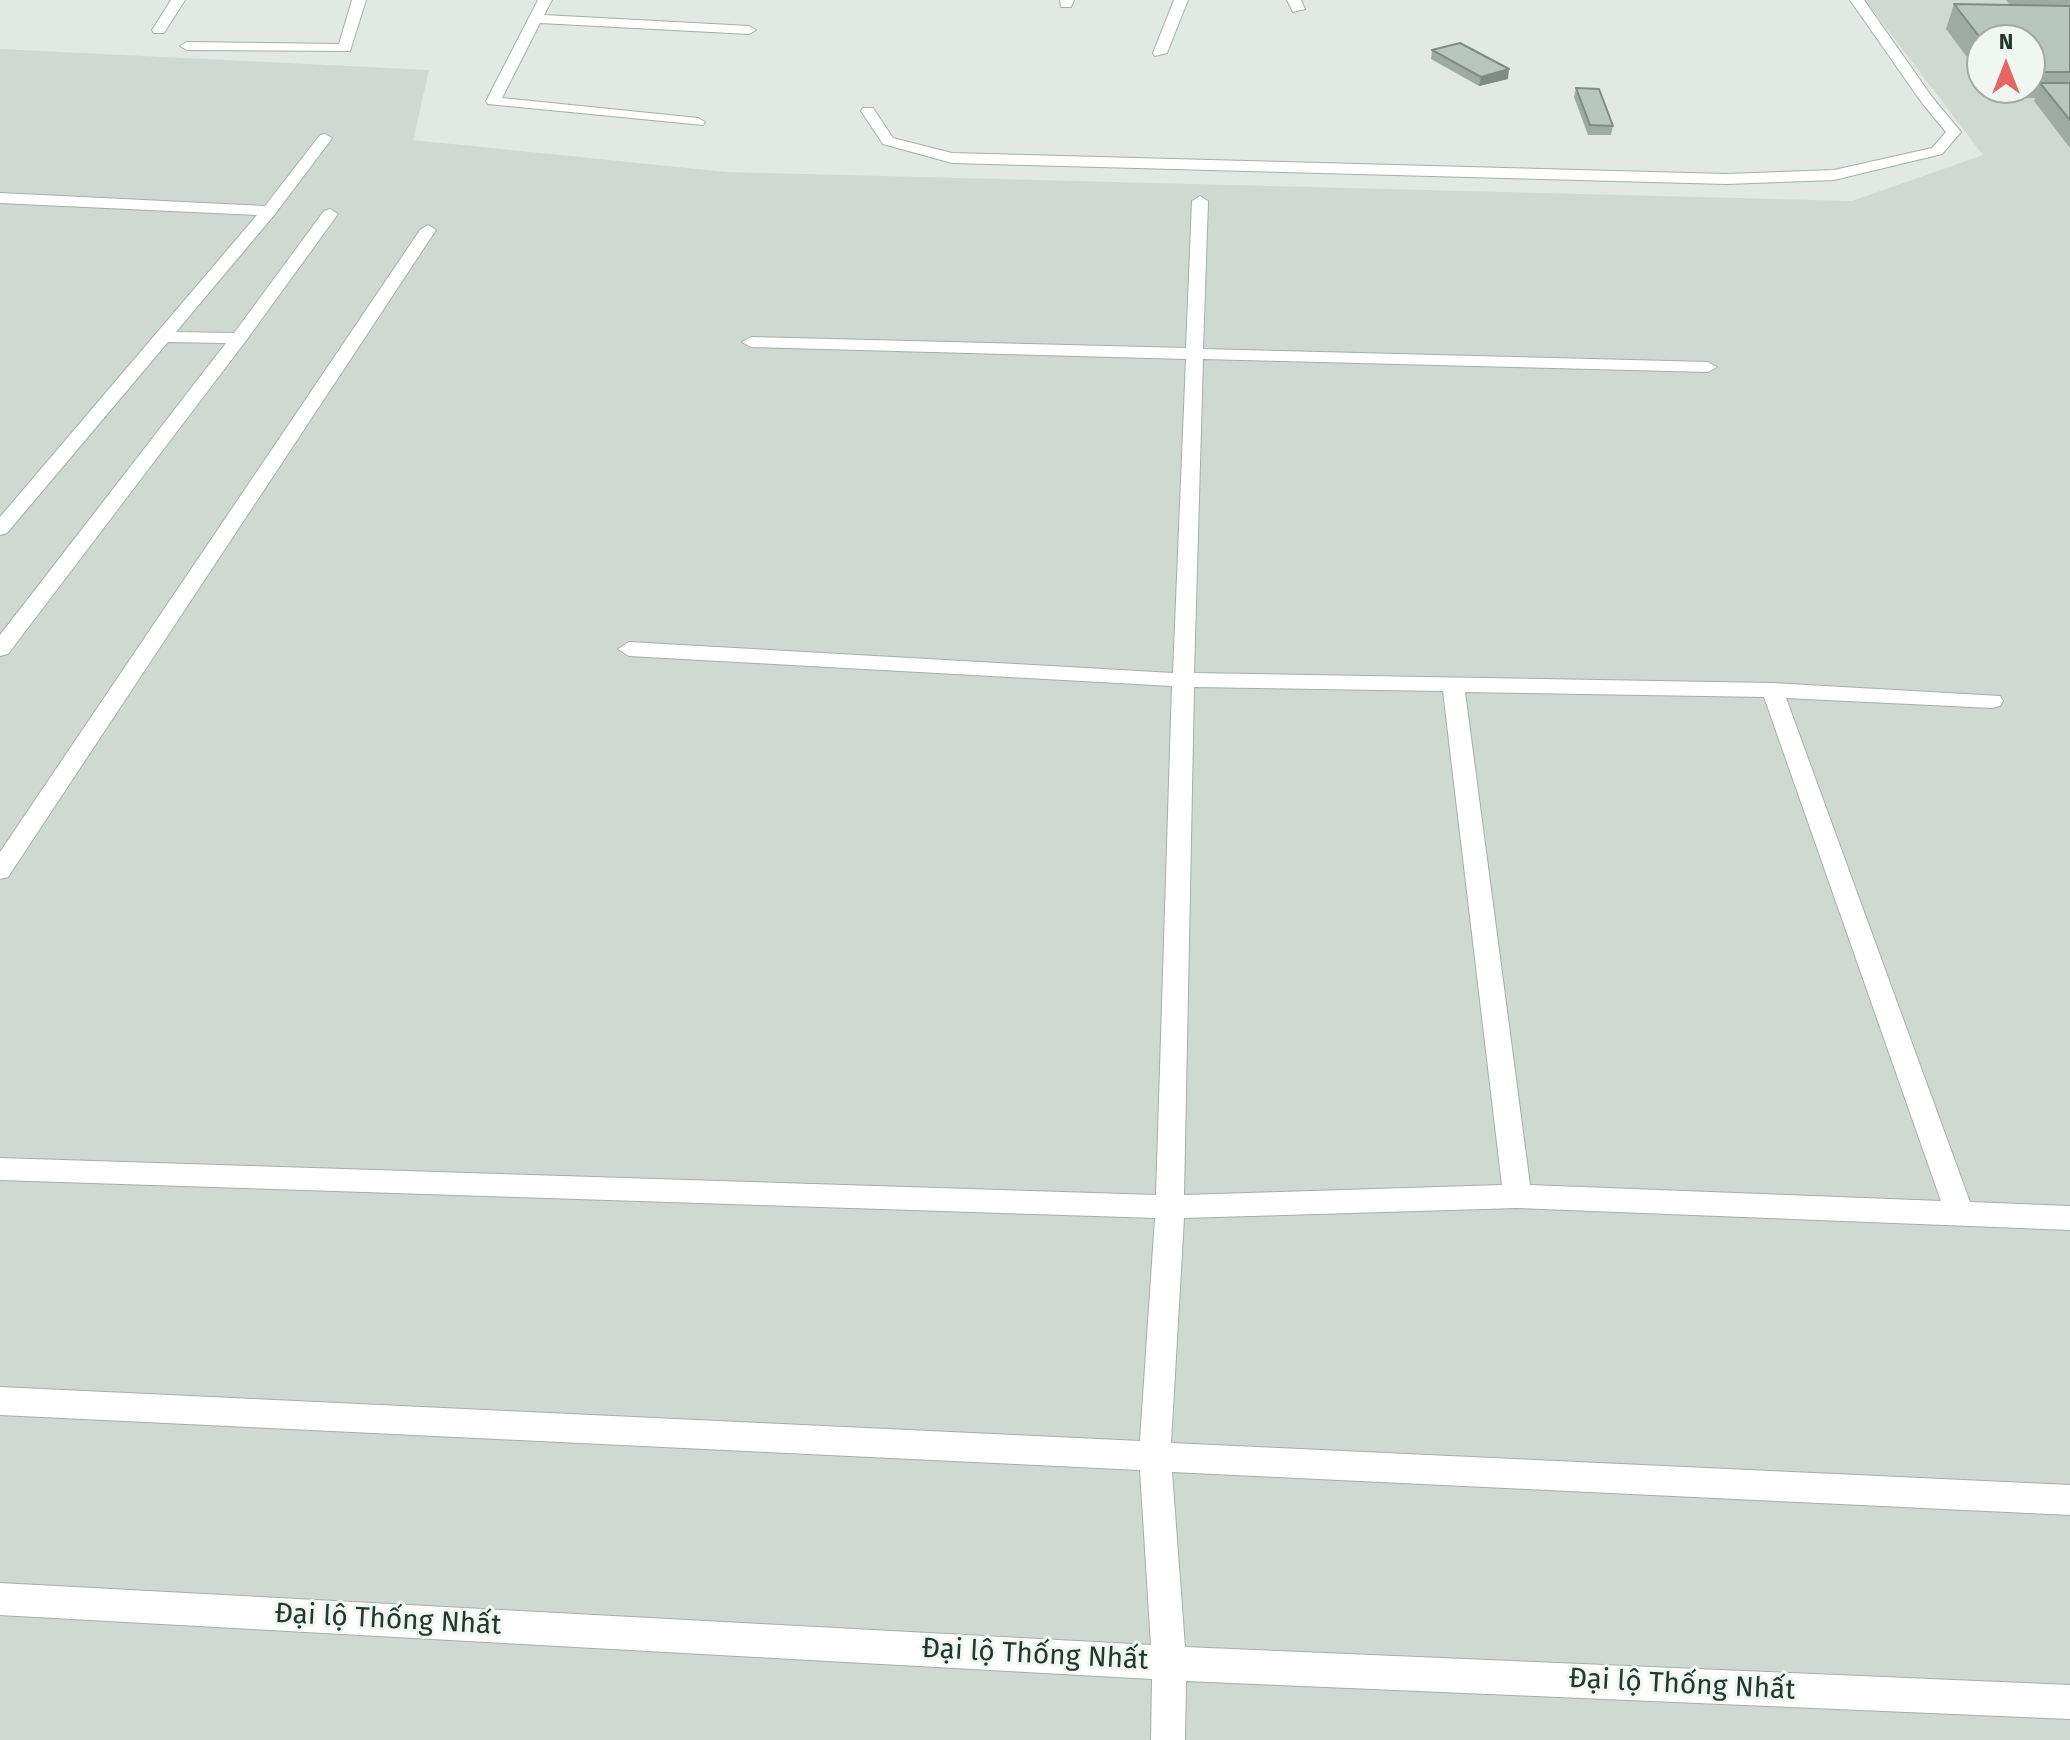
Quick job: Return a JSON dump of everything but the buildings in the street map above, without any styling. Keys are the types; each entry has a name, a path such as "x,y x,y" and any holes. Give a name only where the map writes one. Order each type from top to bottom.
{"street":[{"path":"159,30 178,0"},
{"path":"187,46 345,48 359,0"},
{"path":"545,0 493,101 698,122"},
{"path":"1160,53 1181,0"},
{"path":"868,111 888,141 952,158 1591,177 1726,179 1834,175 1937,151 1954,132 1927,100 1857,0"},
{"path":"536,19 749,30"},
{"path":"0,529 269,211 325,138"},
{"path":"0,198 269,211"},
{"path":"1168,1740 1169,1663 1155,1455 1170,1207 1183,680 1200,201"},
{"path":"0,649 239,338 330,214"},
{"path":"0,871 428,230"},
{"path":"163,337 239,338"},
{"path":"751,342 1708,367"},
{"path":"629,649 1183,680 1772,690 1992,701"},
{"path":"1453,685 1517,1196"},
{"path":"1772,690 1960,1214"},
{"path":"0,1169 1170,1207 1517,1196 2070,1218"},
{"path":"0,1401 2070,1500"},
{"name":"Đại lộ Thống Nhất","path":"0,1599 1169,1663 2070,1702"}],"shaded area":[{"path":"1865,0 2070,0 2070,1740 0,1740 0,49 429,70 413,140 726,172 1852,201 1983,155"}]}
